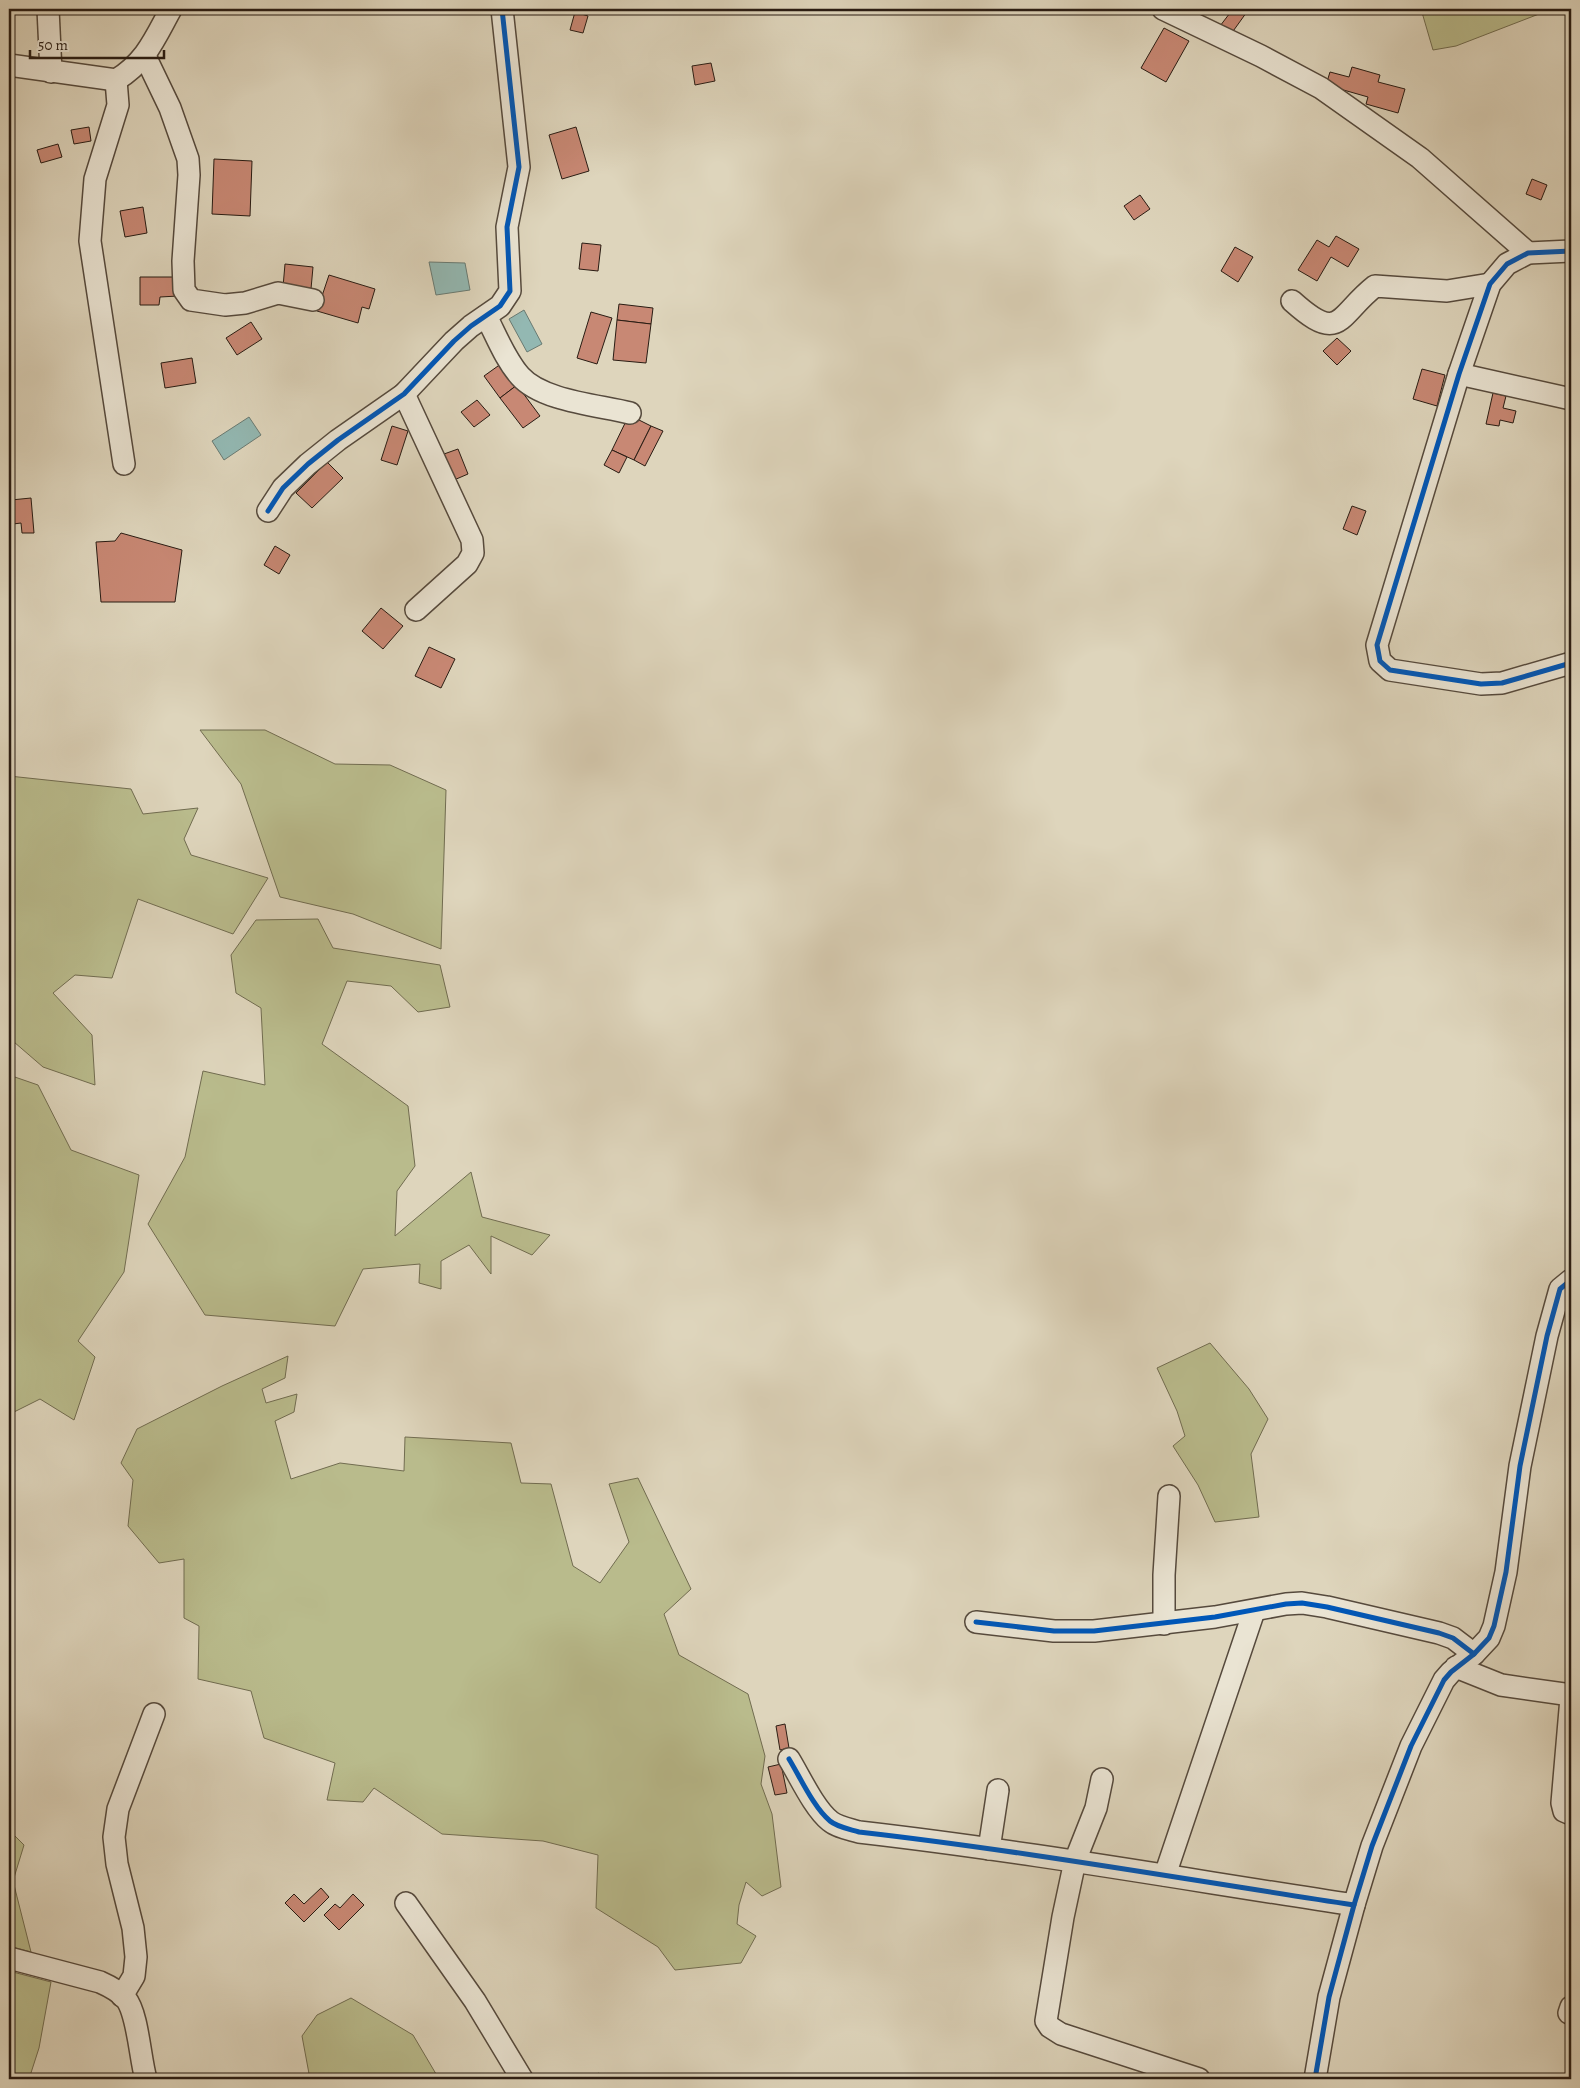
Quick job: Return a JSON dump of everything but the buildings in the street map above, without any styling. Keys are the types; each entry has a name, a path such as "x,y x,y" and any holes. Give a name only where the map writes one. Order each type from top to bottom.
{"street":[{"path":"48,9 51,72"},
{"path":"9,65 116,80 135,67 145,56 171,9"},
{"path":"268,511 283,488 308,464 338,440 404,394 454,341 500,306 510,291 507,227 519,166 502,9"},
{"path":"1163,9 1261,56 1321,88 1420,158 1528,253"},
{"path":"145,56 170,108 188,159 189,175 183,261 184,290 191,300 224,305 245,303 278,293 313,300"},
{"path":"116,80 118,105 95,180 90,241 124,464"},
{"path":"1571,251 1528,253 1507,264 1490,284 1459,374 1380,629 1377,645 1380,661 1390,670 1480,684 1502,683 1571,663"},
{"path":"1292,301 1314,319 1321,323 1332,324 1344,318 1362,296 1375,286 1447,291 1490,284"},
{"path":"486,316 513,365 527,383 540,391 563,399 630,413"},
{"path":"1459,374 1571,399"},
{"path":"404,394 472,540 473,553 467,564 416,610"},
{"path":"1315,2079 1322,2050 1329,1997 1372,1846 1426,1713 1444,1680 1489,1638 1500,1604 1520,1466 1548,1336 1560,1289 1571,1280"},
{"path":"1164,1624 1164,1575 1169,1496"},
{"path":"976,1622 1054,1631 1104,1630 1164,1624 1302,1603 1439,1633 1452,1638 1474,1654"},
{"path":"1165,1875 1254,1610"},
{"path":"1456,1668 1501,1685 1571,1696 1562,1803 1564,1811 1571,1814"},
{"path":"122,1996 134,1976 136,1957 133,1928 114,1838 118,1809 154,1714"},
{"path":"789,1759 817,1805 830,1821 859,1832 1075,1861 1354,1904"},
{"path":"1102,1779 1096,1808 1075,1861 1063,1917 1046,2021 1050,2027 1061,2034 1199,2079"},
{"path":"989,1849 998,1790"},
{"path":"406,1903 475,2001 522,2079"},
{"path":"9,1958 100,1982 110,1986 128,2001 133,2014 146,2079"}],"green space":[{"path":"1421,9 1534,9 1539,14 1456,46 1433,50"},
{"path":"200,730 265,730 335,764 390,765 446,790 441,949 353,914 280,897 241,784"},
{"path":"9,776 131,789 143,814 198,808 184,839 191,855 268,878 233,934 138,899 112,978 75,975 53,993 92,1035 95,1085 43,1067 14,1042 9,1054"},
{"path":"318,919 333,948 440,965 450,1007 418,1012 391,986 347,981 322,1044 408,1106 415,1166 397,1191 395,1236 471,1172 482,1217 550,1235 532,1255 491,1236 491,1274 469,1245 441,1261 441,1289 419,1283 420,1264 363,1269 335,1326 205,1315 148,1224 185,1157 203,1071 265,1085 261,1008 236,993 231,955 256,920"},
{"path":"9,1075 38,1085 71,1150 139,1175 124,1272 78,1341 95,1357 74,1420 40,1399 14,1412 9,1412"},
{"path":"1210,1343 1249,1389 1268,1419 1251,1454 1259,1517 1215,1522 1198,1485 1173,1446 1185,1436 1177,1411 1157,1368"},
{"path":"288,1356 285,1378 262,1389 266,1403 297,1394 294,1412 275,1421 291,1479 340,1463 404,1471 405,1437 511,1443 521,1483 551,1484 573,1566 600,1583 629,1542 609,1484 638,1478 691,1589 664,1614 679,1655 748,1694 765,1756 761,1784 772,1814 781,1887 762,1896 746,1882 739,1905 737,1924 756,1936 741,1963 675,1970 658,1947 596,1908 598,1855 543,1841 442,1834 374,1788 363,1802 327,1800 335,1763 264,1738 251,1691 198,1679 199,1626 184,1618 184,1559 159,1563 128,1526 133,1480 121,1463 137,1429 222,1386"},
{"path":"9,1830 24,1845 13,1881 31,1952 9,1946"},
{"path":"9,1971 51,1982 39,2048 29,2079 9,2079"},
{"path":"351,1998 413,2035 439,2079 310,2079 302,2036 317,2015"}],"water":[{"path":"429,262 465,263 470,290 436,295"},
{"path":"524,310 542,344 527,352 509,319"},
{"path":"249,417 261,435 224,460 212,441"}],"cycle path":[{"path":"268,511 283,488 308,464 338,440 404,394 454,341 471,326 500,306 510,291 507,227 519,167 502,9"},
{"path":"1571,251 1528,253 1507,264 1490,284 1459,374 1377,645 1380,661 1390,670 1481,684 1502,683 1571,663"},
{"path":"1315,2079 1329,1997 1354,1905 1372,1846 1411,1746 1444,1680 1489,1638 1494,1626 1506,1572 1520,1466 1547,1336 1560,1289 1571,1280"},
{"path":"976,1622 1054,1631 1094,1631 1215,1617 1286,1604 1302,1603 1439,1633 1453,1638 1474,1654"},
{"path":"789,1759 824,1815 830,1821 843,1828 859,1832 1045,1857 1354,1905"}]}
